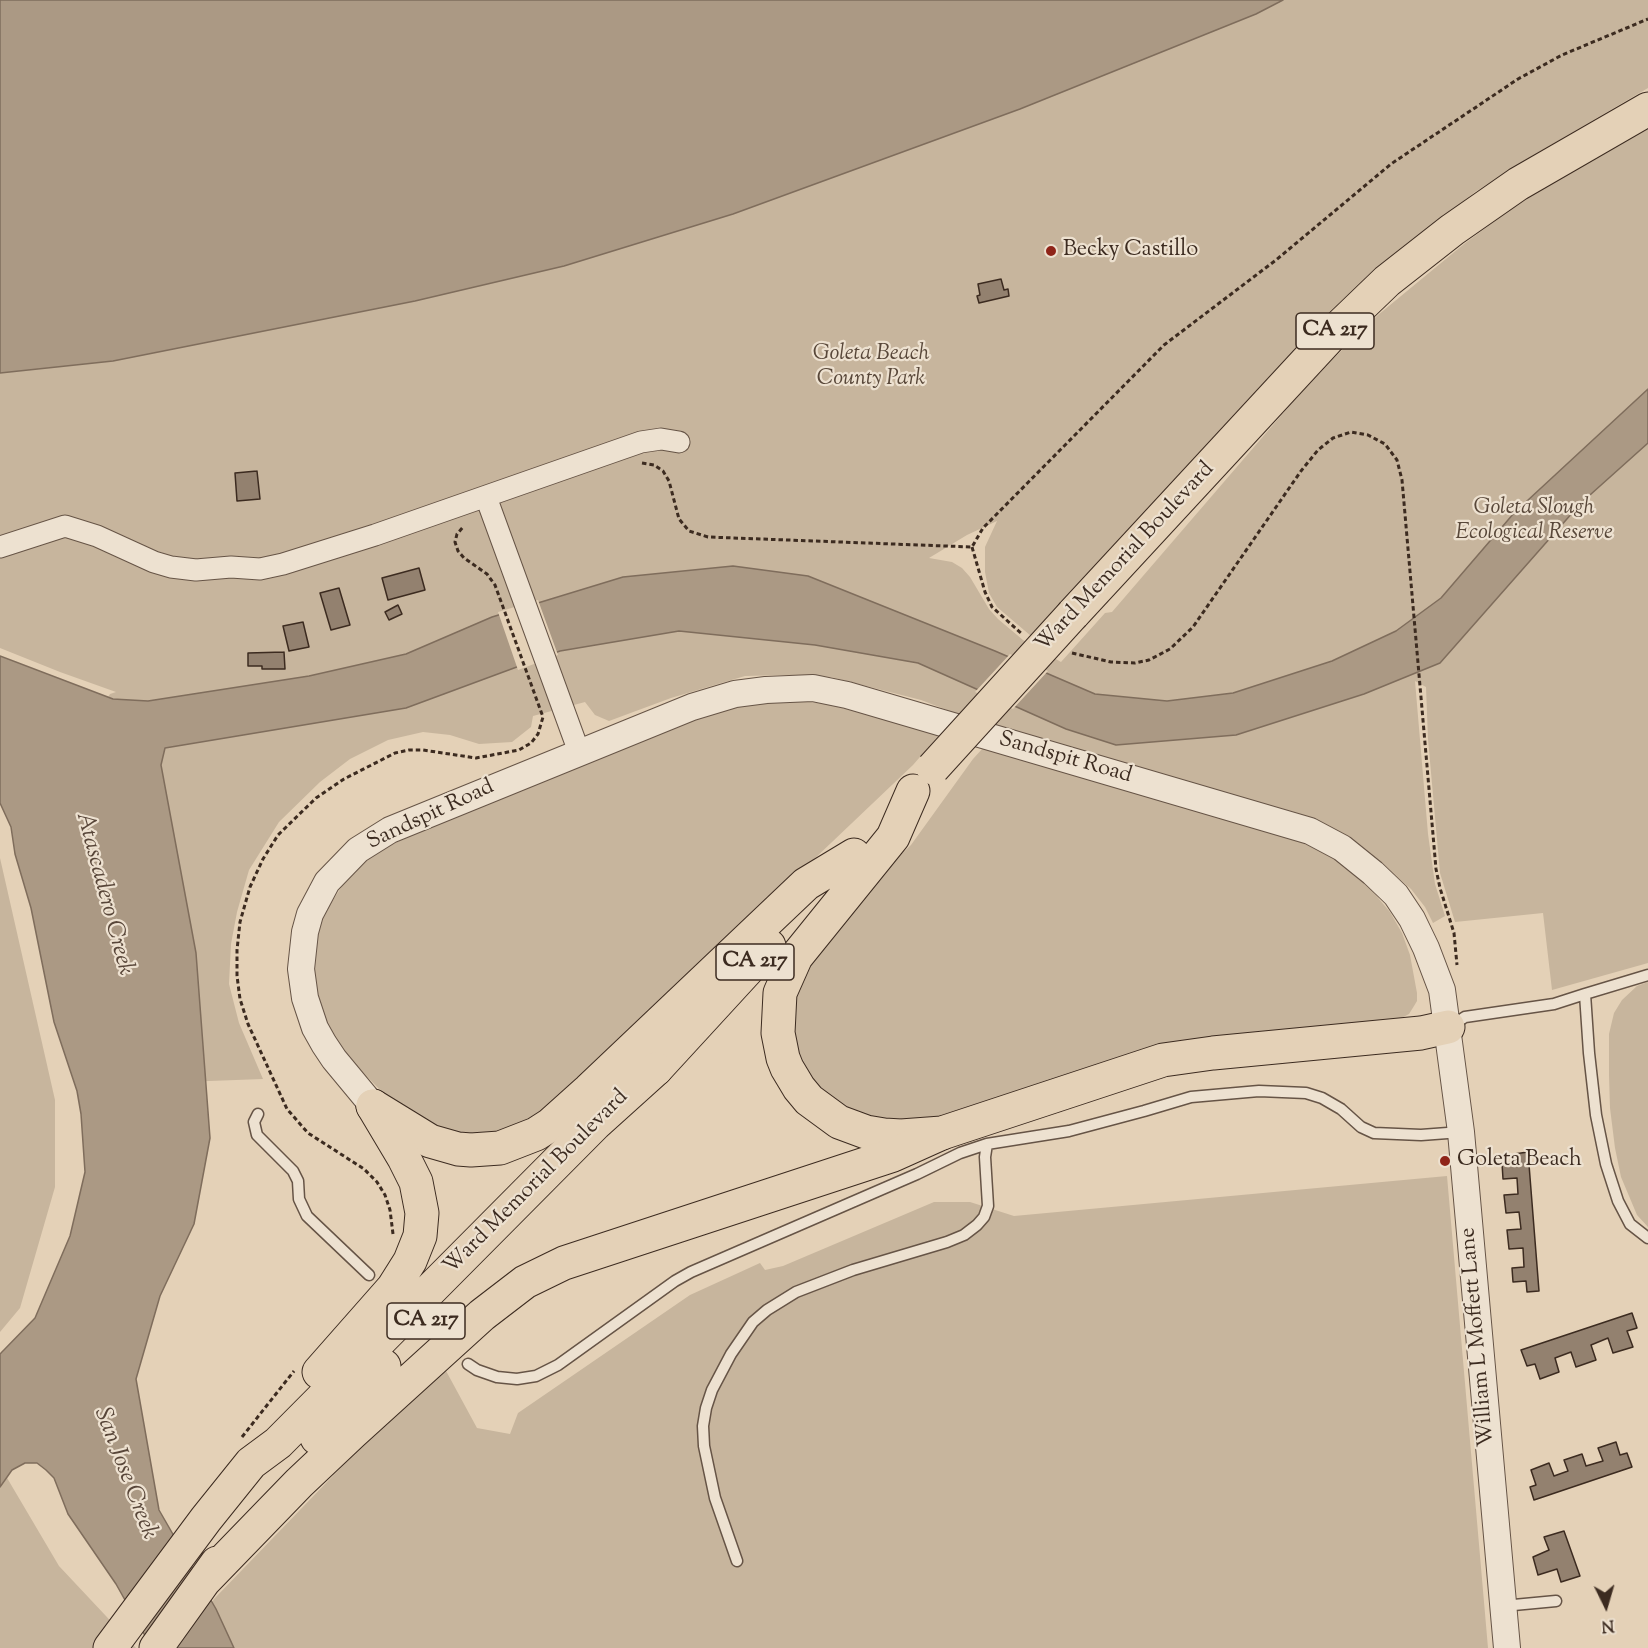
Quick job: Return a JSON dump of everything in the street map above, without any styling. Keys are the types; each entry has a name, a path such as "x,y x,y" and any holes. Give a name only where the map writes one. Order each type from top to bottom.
{"main road":[{"name":"Ward Memorial Boulevard","path":"110,1648 251,1462 278,1443 595,1124 656,1069 1334,332 1387,281 1452,230 1518,184 1648,109"},
{"path":"923,780 893,837 805,945 789,969 780,993 778,1033 783,1058 799,1088 818,1108 839,1122 866,1132 884,1135 942,1133"},
{"path":"374,1106 430,1141 458,1149 500,1148 536,1134 550,1125 590,1090 806,884 854,855"},
{"path":"205,1581 299,1483 482,1315 525,1282 564,1263 893,1155 942,1133 1163,1060 1421,1033 1448,1027"},
{"name":"Ward Memorial Boulevard","path":"156,1648 246,1521 319,1436 610,1127 656,1069"},
{"path":"251,1462 267,1434 393,1287 416,1249 422,1225 419,1191 408,1165 374,1106"}],"street":[{"path":"0,547 65,526 97,536 154,562 171,567 196,570 231,567 260,569 329,550 641,442 661,439 679,442"},
{"path":"486,497 579,752"},
{"name":"Sandspit Road","path":"374,1106 324,1044 312,1021 305,998 301,969 303,941 310,914 336,871 352,855 390,830 692,707 735,694 766,690 813,688 847,695 1310,831 1342,848 1373,873 1395,895 1412,919 1442,990 1448,1027"},
{"name":"William L Moffett Lane","path":"1448,1027 1461,1132 1507,1648"}],"lane":[{"path":"1448,1027 1466,1017 1554,1004 1648,975"},
{"path":"1585,994 1596,1115 1606,1164 1618,1201 1630,1224 1648,1238"},
{"path":"468,1364 497,1377 517,1379 536,1376 558,1365 691,1272 917,1174 960,1153 987,1144 1069,1131 1191,1097 1259,1091 1306,1093 1322,1098 1374,1133 1405,1136 1461,1132"},
{"path":"258,1114 254,1122 257,1135 293,1171 298,1181 299,1199 307,1216 369,1275"},
{"path":"737,1561 715,1498 704,1446 704,1426 706,1408 712,1390 741,1336 767,1310 796,1292 853,1270 946,1242 964,1235 977,1225 988,1206 985,1157 987,1144"},
{"path":"1503,1606 1556,1601"}],"path":[{"path":"1028,638 992,607 985,592 972,547 983,528 1164,345 1276,260 1391,164 1518,79 1562,55 1648,19"},
{"path":"1070,652 1112,662 1135,663 1157,656 1177,644 1193,627 1318,450 1333,438 1351,432 1362,433 1385,444 1400,466 1437,875 1451,921 1457,966"},
{"path":"639,463 654,465 663,471 669,481 679,519 688,531 708,537 972,547"},
{"path":"461,527 455,542 458,551 464,558 488,574 495,585 540,707 543,717 540,729"}],"green space":[{"path":"1283,0 1648,0 1648,88 1475,192 1388,261 1323,319 1031,636 997,607 989,593 985,572 985,547 997,521 967,535 929,558 952,562 962,568 998,619 1023,640 1061,662 1105,613 1112,612 1291,404 1378,315 1464,244 1507,212 1552,182 1648,126 1648,963 1552,990 1543,913 1455,922 1440,873 1428,739 1426,687 1415,681 1428,834 1435,884 1445,916 1433,923 1425,907 1411,889 1357,843 1332,828 1294,812 999,730 921,700 831,677 745,676 671,698 609,721 595,715 585,702 533,716 531,727 512,742 479,744 450,735 423,732 388,740 350,759 320,782 279,822 249,870 237,912 231,944 229,984 239,1023 263,1079 155,1083 80,743 110,694 116,692 0,648 0,373 113,361 415,301 564,266 733,214 1020,109 1256,14"},
{"path":"803,701 832,705 939,735 913,765 567,1094 506,1135 470,1138 414,1117 381,1091 353,1062 328,1028 315,983 313,954 324,914 346,880 376,852 440,822 699,716 747,703"},
{"path":"983,748 1299,840 1323,850 1363,880 1390,912 1402,933 1410,955 1417,1001 1409,1014 1394,1022 941,1118 879,1120 838,1108 804,1073 790,1027 790,1008 803,968 880,874 911,845"},
{"path":"0,858 55,1100 55,1187 20,1308 0,1332"},
{"path":"1648,982 1648,1227 1637,1215 1621,1177 1615,1148 1610,1108 1609,1034 1614,1013 1622,1000 1637,986"},
{"path":"1447,1176 1488,1648 229,1648 209,1608 214,1599 383,1424 445,1369 477,1428 510,1434 518,1413 690,1295 760,1263 765,1270 783,1266 934,1202 970,1202 1014,1216"},
{"path":"0,1466 59,1566 136,1648 0,1648"}],"water":[{"path":"0,0 1283,0 1256,14 1020,109 733,214 564,266 415,301 113,361 0,373"},
{"path":"1648,389 1648,443 1581,503 1440,663 1364,694 1236,735 1116,745 1066,729 918,663 815,645 679,631 560,651 406,708 165,748 161,765 196,953 210,1138 194,1224 160,1296 136,1379 159,1510 216,1609 234,1648 152,1648 116,1584 68,1514 54,1478 37,1463 25,1463 12,1470 0,1487 0,1354 35,1318 70,1236 85,1172 77,1091 54,1022 31,908 15,854 11,827 0,803 0,656 113,699 148,701 309,676 406,654 492,617 623,577 733,566 808,576 1095,694 1167,701 1233,693 1332,661 1396,631 1441,598 1514,513"}],"pier":[{"path":"538,600 558,655 518,670 498,612"},
{"path":"1010,654 1048,671 1013,709 975,692"}],"building":[{"path":"1001,279 1004,290 1008,289 1009,296 979,303 978,284"},
{"path":"257,471 260,499 237,501 235,473"},
{"path":"419,568 425,590 388,600 382,578"},
{"path":"339,588 350,625 331,630 320,593"},
{"path":"398,605 402,614 389,620 385,612"},
{"path":"303,622 309,647 289,651 283,626"},
{"path":"284,652 285,669 262,669 262,666 248,666 248,653"},
{"path":"1528,1152 1539,1291 1527,1292 1526,1281 1513,1282 1512,1268 1524,1267 1523,1248 1509,1249 1507,1230 1521,1229 1519,1212 1506,1213 1504,1195 1518,1194 1517,1178 1503,1179 1502,1163 1514,1162 1514,1154"},
{"path":"1632,1313 1637,1328 1627,1331 1633,1347 1613,1353 1608,1338 1591,1345 1596,1360 1576,1367 1571,1352 1555,1358 1559,1372 1540,1379 1535,1364 1527,1366 1521,1350"},
{"path":"1616,1442 1620,1455 1627,1453 1632,1467 1534,1500 1530,1487 1536,1485 1531,1470 1549,1463 1554,1476 1568,1471 1564,1460 1582,1454 1586,1466 1603,1461 1598,1448"},
{"path":"1564,1531 1580,1576 1561,1582 1557,1569 1538,1575 1533,1557 1549,1550 1544,1537"}],"place":[{"name":"Becky Castillo","path":"1051,251"},
{"name":"Goleta Beach","path":"1445,1161"}],"park label":[{"name":"Goleta Beach County Park","path":"871,368"},
{"name":"Goleta Slough Ecological Reserve","path":"1534,522"}],"water label":[{"name":"Atascadero Creek","path":"103,894"},
{"name":"San Jose Creek","path":"124,1474"}]}
